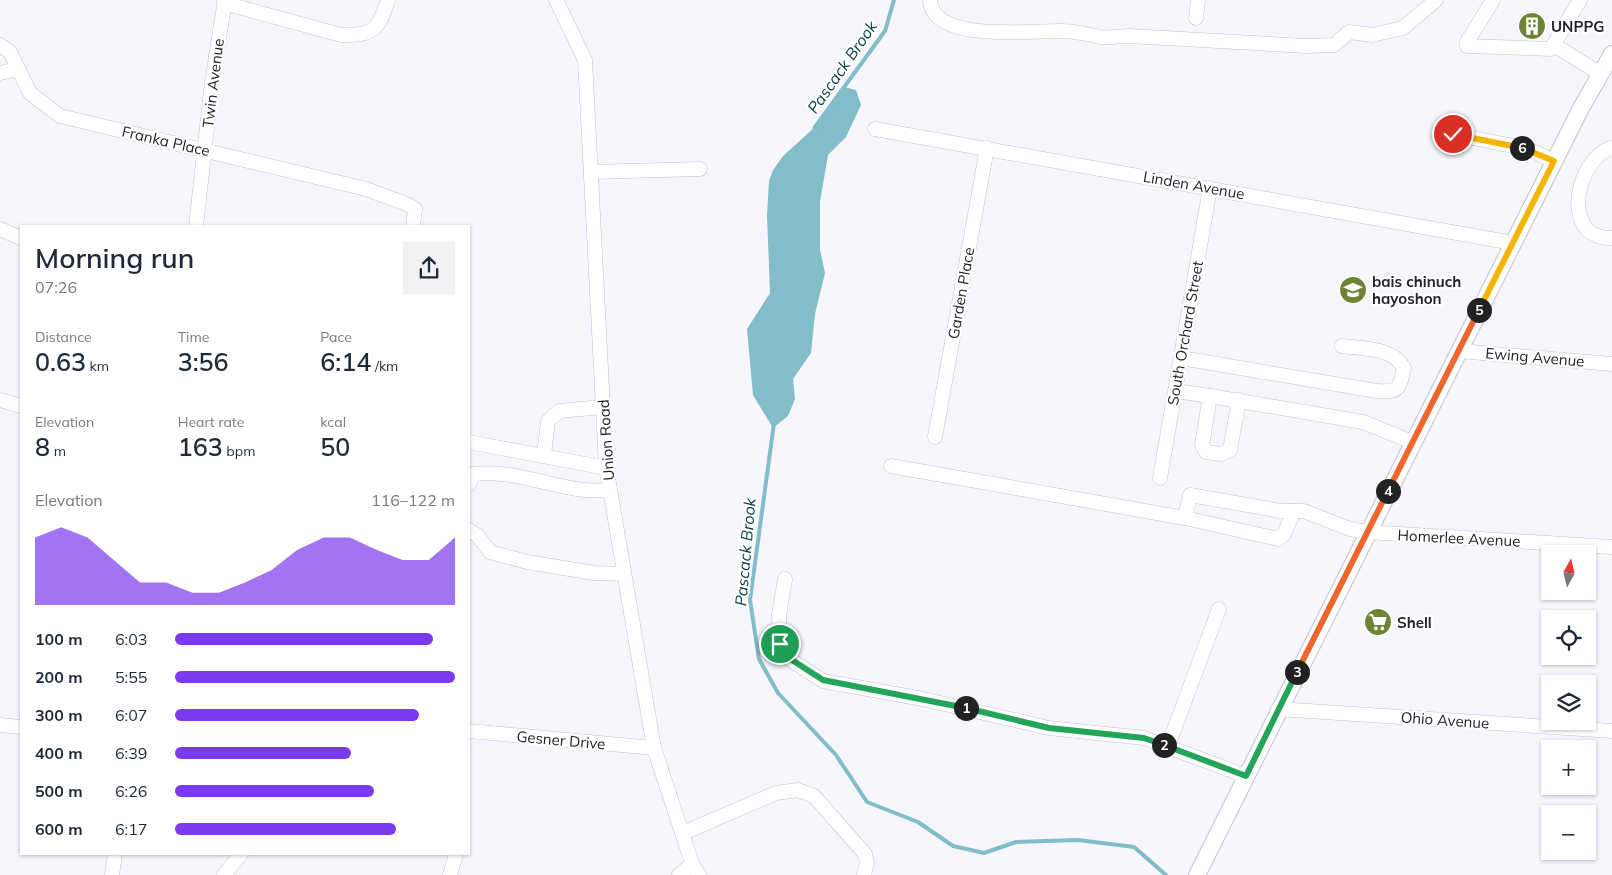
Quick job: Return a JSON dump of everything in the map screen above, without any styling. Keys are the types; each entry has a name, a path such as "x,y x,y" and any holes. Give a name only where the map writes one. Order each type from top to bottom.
{"main road":[{"path":"1197,875 1278,709 1554,161 1612,54"}],"street":[{"path":"224,2 341,35 358,36 372,31 383,18 388,0"},
{"name":"Union Road","path":"556,0 585,60 606,468 654,748 696,869"},
{"path":"930,0 930,5 941,20 960,29 1001,32 1064,31 1103,37 1137,36 1306,46 1334,45 1349,32 1372,35 1403,28 1436,0"},
{"path":"1196,18 1198,0"},
{"path":"1494,0 1467,42 1467,46 1551,49 1580,0"},
{"name":"Twin Avenue","path":"199,225 205,150 224,2"},
{"name":"Franka Place","path":"0,45 10,52 30,93 60,116 366,189 409,205 415,210 414,225"},
{"path":"1554,45 1601,74"},
{"path":"0,73 18,69"},
{"name":"Linden Avenue","path":"875,129 1514,242"},
{"path":"1453,134 1528,149 1554,161"},
{"path":"1612,147 1595,158 1586,173 1580,188 1579,211 1582,226 1590,234 1600,238 1612,238"},
{"name":"Garden Place","path":"935,438 987,148"},
{"path":"591,172 700,169"},
{"name":"South Orchard Street","path":"1160,478 1210,188"},
{"path":"0,229 20,238"},
{"path":"1181,358 1377,391 1393,392 1400,387 1404,368 1400,361 1391,354 1342,346"},
{"name":"Ewing Avenue","path":"1458,351 1612,364"},
{"path":"1176,391 1363,422 1412,442"},
{"path":"1210,396 1202,445 1206,452 1220,454 1230,450 1239,400"},
{"path":"0,400 20,406"},
{"path":"544,455 548,421 559,411 603,407"},
{"path":"470,442 606,468"},
{"path":"891,466 1186,518 1278,539 1284,534 1294,511"},
{"path":"470,482 474,474 493,472 567,488 610,490"},
{"name":"Homerlee Avenue","path":"1186,518 1190,495 1304,511 1350,528 1367,532 1612,547"},
{"path":"470,531 478,536 490,552 527,562 594,573 624,574"},
{"path":"785,579 779,615 780,644 792,660 823,680 940,702 1049,728 1144,738 1246,776"},
{"path":"1168,746 1219,609"},
{"name":"Ohio Avenue","path":"1278,709 1612,731"},
{"path":"0,725 20,727"},
{"name":"Gesner Drive","path":"470,731 654,748"},
{"path":"683,834 776,793 798,790 814,796 865,854 867,864 864,875"},
{"path":"112,875 115,855"},
{"path":"224,875 240,855"},
{"path":"450,875 456,855"},
{"path":"679,875 686,867 696,869"}],"water":[{"path":"844,87 856,90 861,105 846,137 828,155 820,202 820,250 825,273 815,314 811,353 793,379 795,399 788,416 773,428 753,395 747,329 770,293 767,216 769,181 773,170 783,156 815,127"}],"waterway":[{"name":"Pascack Brook","path":"814,131 815,127 885,31 894,0"},
{"name":"Pascack Brook","path":"774,423 750,600 759,659 778,693 836,755 867,802 918,822 953,846 984,853 1016,842 1078,840 1134,847 1166,875"}],"place":[{"name":"UNPPG","path":"1532,26"},
{"name":"bais chinuch hayoshon","path":"1353,290"},
{"name":"Shell","path":"1378,622"}],"route":[{"path":"780,644 792,660 803,670 823,680 923,699 1049,728 1144,738 1224,766 1246,776 1554,161 1528,149 1453,134"}]}
